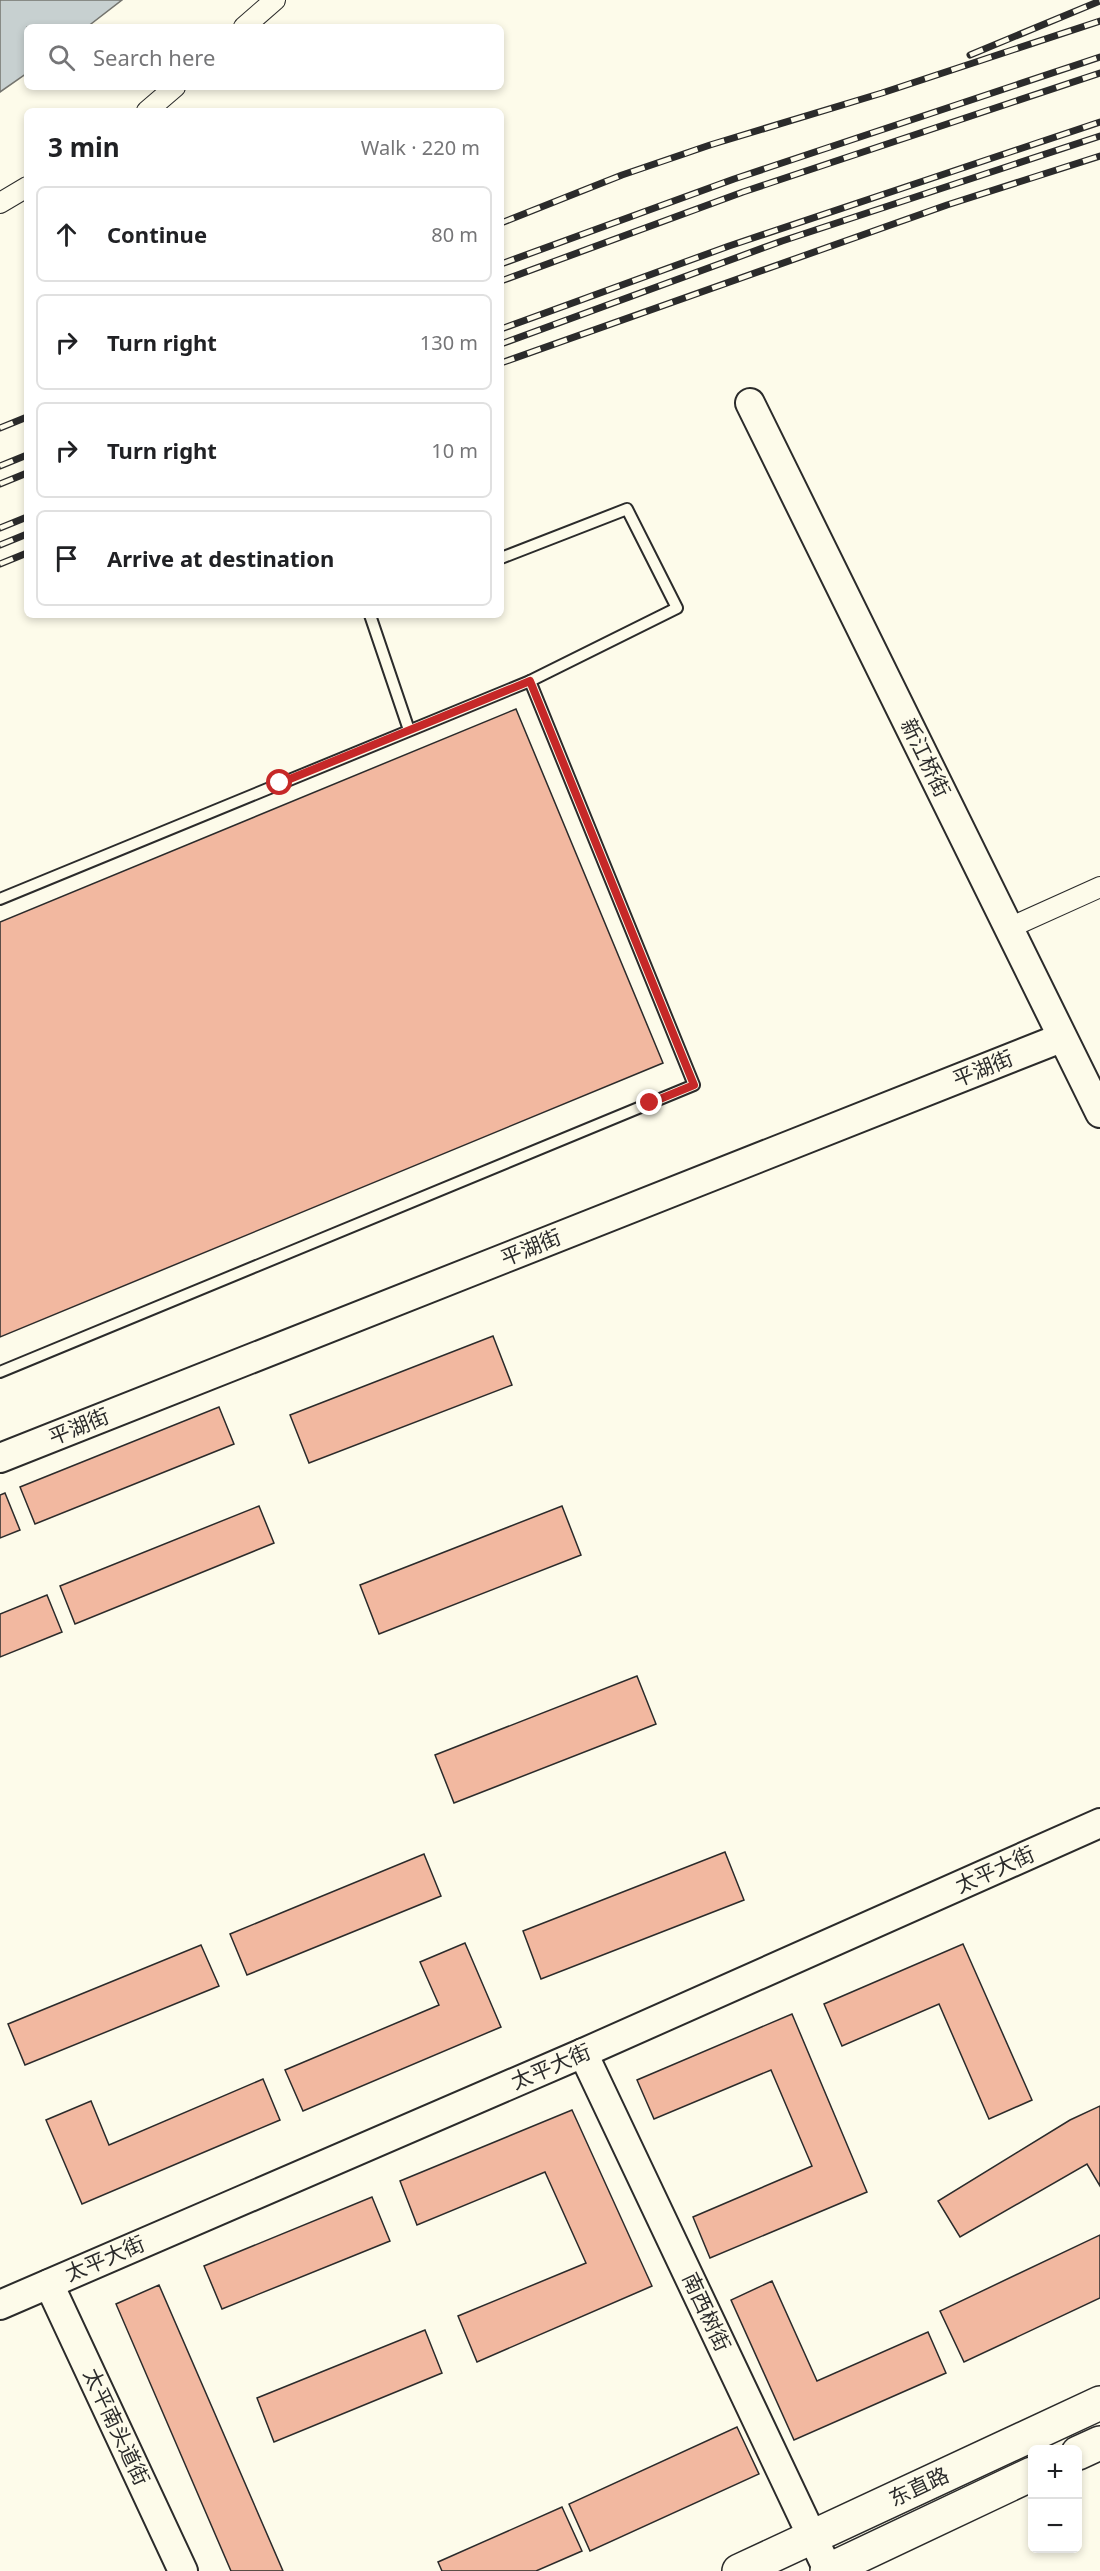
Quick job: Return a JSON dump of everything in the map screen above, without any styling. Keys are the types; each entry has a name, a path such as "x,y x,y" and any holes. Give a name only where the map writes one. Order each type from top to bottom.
{"highway":[{"name":"东直路","path":"739,2571 1100,2403"},
{"path":"1082,2451 1100,2443"},
{"name":"东直路","path":"827,2571 1028,2476"}],"street":[{"path":"247,24 275,0"},
{"path":"150,108 172,90"},
{"path":"0,203 24,189"},
{"name":"新江桥街","path":"750,403 1061,1038 1100,1113"},
{"path":"1009,928 1100,887"},
{"name":"平湖街","path":"0,1458 1061,1038"},
{"name":"太平大街","path":"0,2305 583,2053 1100,1823"},
{"name":"南西树街","path":"583,2053 813,2536 827,2571"},
{"name":"太平南头道街","path":"49,2284 183,2571"}],"lane":[{"path":"0,899 530,681 678,608 627,509 504,557"},
{"path":"371,618 409,730"},
{"path":"0,1372 694,1085 530,681"}],"shaded area":[{"path":"0,0 122,0 91,24 24,24 24,75 0,92"}],"building":[{"path":"516,709 663,1063 0,1337 0,922"},
{"path":"493,1336 512,1385 309,1463 290,1415"},
{"path":"219,1407 234,1444 35,1524 20,1487"},
{"path":"5,1493 20,1530 0,1538 0,1495"},
{"path":"259,1506 274,1543 75,1624 60,1586"},
{"path":"562,1506 581,1555 379,1634 360,1585"},
{"path":"47,1595 62,1632 0,1657 0,1614"},
{"path":"637,1676 656,1724 454,1803 435,1755"},
{"path":"725,1852 744,1900 541,1979 523,1931"},
{"path":"424,1854 441,1896 247,1975 230,1934"},
{"path":"465,1943 501,2027 303,2111 285,2070 439,2005 420,1962"},
{"path":"963,1944 1032,2100 989,2119 939,2004 842,2046 824,2004"},
{"path":"201,1945 219,1986 25,2065 8,2024"},
{"path":"792,2014 867,2192 710,2258 693,2217 812,2166 771,2070 654,2119 637,2080"},
{"path":"263,2079 280,2120 82,2204 46,2120 91,2101 109,2145"},
{"path":"1100,2106 1100,2186 1087,2164 960,2237 938,2201 1070,2120"},
{"path":"572,2110 652,2286 477,2362 458,2316 586,2263 545,2172 417,2225 400,2181"},
{"path":"372,2197 390,2241 222,2309 204,2266"},
{"path":"1100,2235 1100,2298 964,2362 940,2311"},
{"path":"772,2281 817,2381 928,2332 946,2373 794,2440 731,2300"},
{"path":"159,2285 283,2571 231,2571 116,2304"},
{"path":"425,2330 442,2373 274,2442 257,2398"},
{"path":"737,2427 759,2474 590,2551 569,2504"},
{"path":"562,2507 582,2551 536,2571 442,2571 438,2562"}],"railway":[{"path":"970,55 1100,1"},
{"path":"504,222 622,175 710,145 882,93 1100,21"},
{"path":"504,263 734,179 1100,57"},
{"path":"504,280 743,192 1100,73"},
{"path":"504,328 729,246 1100,122"},
{"path":"504,343 782,241 1100,136"},
{"path":"504,362 947,205 1100,156"},
{"path":"0,428 24,418"},
{"path":"0,466 24,456"},
{"path":"0,484 24,474"},
{"path":"0,528 24,518"},
{"path":"0,545 24,535"},
{"path":"0,564 24,554"}],"route":[{"path":"280,783 530,681 694,1085 650,1103"}]}
